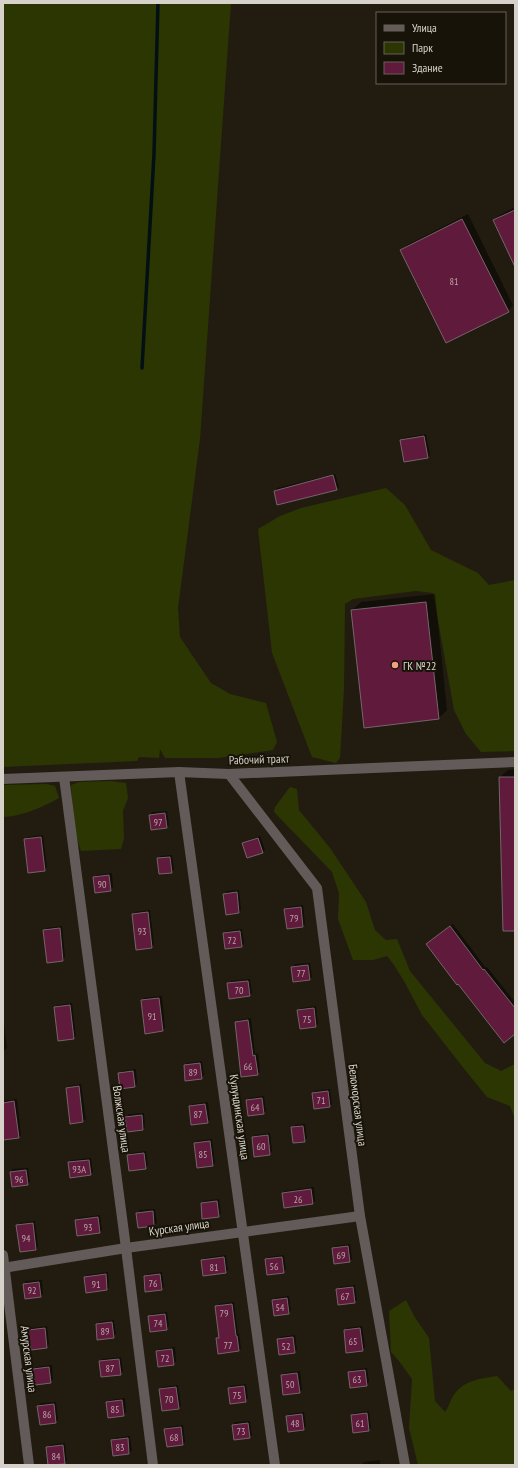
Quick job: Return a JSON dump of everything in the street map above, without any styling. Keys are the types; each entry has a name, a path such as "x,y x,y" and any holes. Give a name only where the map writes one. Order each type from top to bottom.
{"street":[{"name":"Рабочий тракт","path":"3,779 179,772 229,774 515,762"},
{"name":"Кулундинская улица","path":"179,772 275,1465"},
{"name":"Беломорская улица","path":"229,774 317,888 360,1216 406,1465"},
{"name":"Волжская улица","path":"64,777 153,1465"},
{"name":"Курская улица","path":"4,1268 242,1231 360,1216"},
{"name":"Амурская улица","path":"3,1255 29,1465"}],"green space":[{"path":"3,3 231,3 200,439 178,608 180,637 211,683 230,694 266,703 277,742 273,750 218,758 165,758 160,749 159,758 139,757 137,761 3,767"},
{"path":"386,488 405,505 431,550 478,573 489,585 515,580 515,751 481,752 466,734 454,710 433,593 416,591 353,599 345,604 344,689 340,758 336,763 312,757 272,653 258,529 280,516 301,508"},
{"path":"111,781 126,783 128,798 123,811 124,838 121,849 81,851 78,843 72,810 71,785 79,782"},
{"path":"47,784 55,786 59,798 31,811 10,817 3,817 3,785"},
{"path":"290,787 297,789 299,810 330,848 366,902 375,930 386,940 397,939 410,971 485,1063 501,1071 515,1064 515,1119 510,1106 487,1097 465,1070 422,1015 404,981 387,956 373,960 353,960 338,919 339,893 332,872 274,812 275,807"},
{"path":"406,1300 414,1316 429,1338 435,1401 445,1412 456,1392 461,1387 472,1381 497,1376 511,1391 515,1389 515,1465 418,1465 409,1428 412,1379 391,1352 389,1311"}],"building":[{"path":"515,210 515,267 493,220"},
{"path":"462,219 509,312 446,343 400,250"},
{"path":"424,436 428,458 404,462 400,440"},
{"path":"333,475 337,490 277,505 274,491"},
{"name":"ГК №22","path":"426,602 439,719 364,728 351,610"},
{"path":"499,777 515,777 515,931 503,931"},
{"path":"165,813 167,828 151,830 149,815"},
{"path":"41,837 45,871 28,873 24,839"},
{"path":"258,838 263,853 247,858 242,843"},
{"path":"170,857 172,873 159,874 157,858"},
{"path":"109,875 111,891 95,893 93,877"},
{"path":"237,892 239,913 226,915 223,894"},
{"path":"301,907 303,927 287,929 284,909"},
{"path":"148,912 152,948 136,950 132,914"},
{"path":"450,926 483,970 484,969 515,1008 515,1034 504,1043 426,944"},
{"path":"60,928 63,961 47,963 43,930"},
{"path":"240,931 242,947 225,949 223,933"},
{"path":"308,965 310,980 293,982 291,967"},
{"path":"248,981 250,996 229,999 227,983"},
{"path":"159,998 163,1031 145,1034 141,1000"},
{"path":"70,1005 74,1039 58,1041 54,1007"},
{"path":"314,1008 316,1027 300,1029 297,1010"},
{"path":"248,1020 253,1056 255,1055 258,1075 241,1077 235,1022"},
{"path":"200,1063 202,1079 185,1081 184,1065"},
{"path":"133,1071 135,1087 120,1089 118,1073"},
{"path":"79,1086 83,1122 70,1124 66,1088"},
{"path":"328,1091 330,1107 314,1109 312,1093"},
{"path":"262,1098 264,1114 248,1116 246,1100"},
{"path":"14,1101 19,1138 3,1140 3,1103"},
{"path":"205,1104 208,1123 191,1125 189,1106"},
{"path":"142,1115 143,1130 127,1132 125,1117"},
{"path":"303,1126 305,1142 293,1143 291,1127"},
{"path":"268,1135 270,1155 254,1157 252,1137"},
{"path":"210,1141 213,1166 197,1168 194,1143"},
{"path":"144,1153 146,1169 129,1171 127,1155"},
{"path":"89,1160 91,1175 70,1178 68,1162"},
{"path":"26,1170 28,1185 12,1187 10,1172"},
{"path":"311,1189 313,1204 284,1208 282,1193"},
{"path":"217,1201 219,1217 202,1219 201,1203"},
{"path":"153,1211 154,1226 138,1228 136,1213"},
{"path":"98,1217 100,1233 77,1236 75,1220"},
{"path":"33,1223 36,1250 20,1252 16,1225"},
{"path":"348,1246 350,1262 334,1264 332,1248"},
{"path":"224,1257 226,1273 203,1276 201,1260"},
{"path":"282,1257 284,1273 267,1275 265,1259"},
{"path":"106,1274 107,1290 86,1293 84,1277"},
{"path":"160,1274 162,1290 145,1292 144,1276"},
{"path":"39,1282 41,1297 25,1299 23,1284"},
{"path":"353,1287 355,1303 338,1305 336,1289"},
{"path":"287,1298 289,1314 274,1316 272,1300"},
{"path":"232,1304 239,1351 218,1354 216,1338 219,1338 215,1306"},
{"path":"165,1314 167,1330 150,1332 148,1316"},
{"path":"112,1322 114,1338 97,1340 96,1324"},
{"path":"45,1328 47,1348 31,1350 28,1330"},
{"path":"360,1328 363,1351 346,1353 344,1330"},
{"path":"293,1337 295,1353 279,1355 277,1339"},
{"path":"172,1349 174,1365 158,1367 156,1351"},
{"path":"119,1359 121,1375 101,1377 99,1361"},
{"path":"49,1367 51,1383 35,1385 33,1369"},
{"path":"365,1370 367,1386 350,1388 348,1372"},
{"path":"297,1373 300,1393 283,1395 281,1375"},
{"path":"244,1386 246,1402 230,1404 228,1388"},
{"path":"176,1387 179,1409 162,1411 159,1389"},
{"path":"122,1400 124,1416 108,1418 106,1402"},
{"path":"54,1404 56,1423 40,1425 37,1406"},
{"path":"367,1413 369,1431 353,1433 351,1415"},
{"path":"302,1414 304,1430 288,1432 286,1416"},
{"path":"248,1423 250,1438 234,1440 232,1425"},
{"path":"181,1427 183,1445 167,1447 164,1429"},
{"path":"128,1438 129,1454 113,1456 111,1440"},
{"path":"63,1445 65,1464 48,1465 46,1447"}],"waterway":[{"path":"142,368 154,154 158,3"}],"place":[{"name":"ГК №22","path":"395,665"}]}
